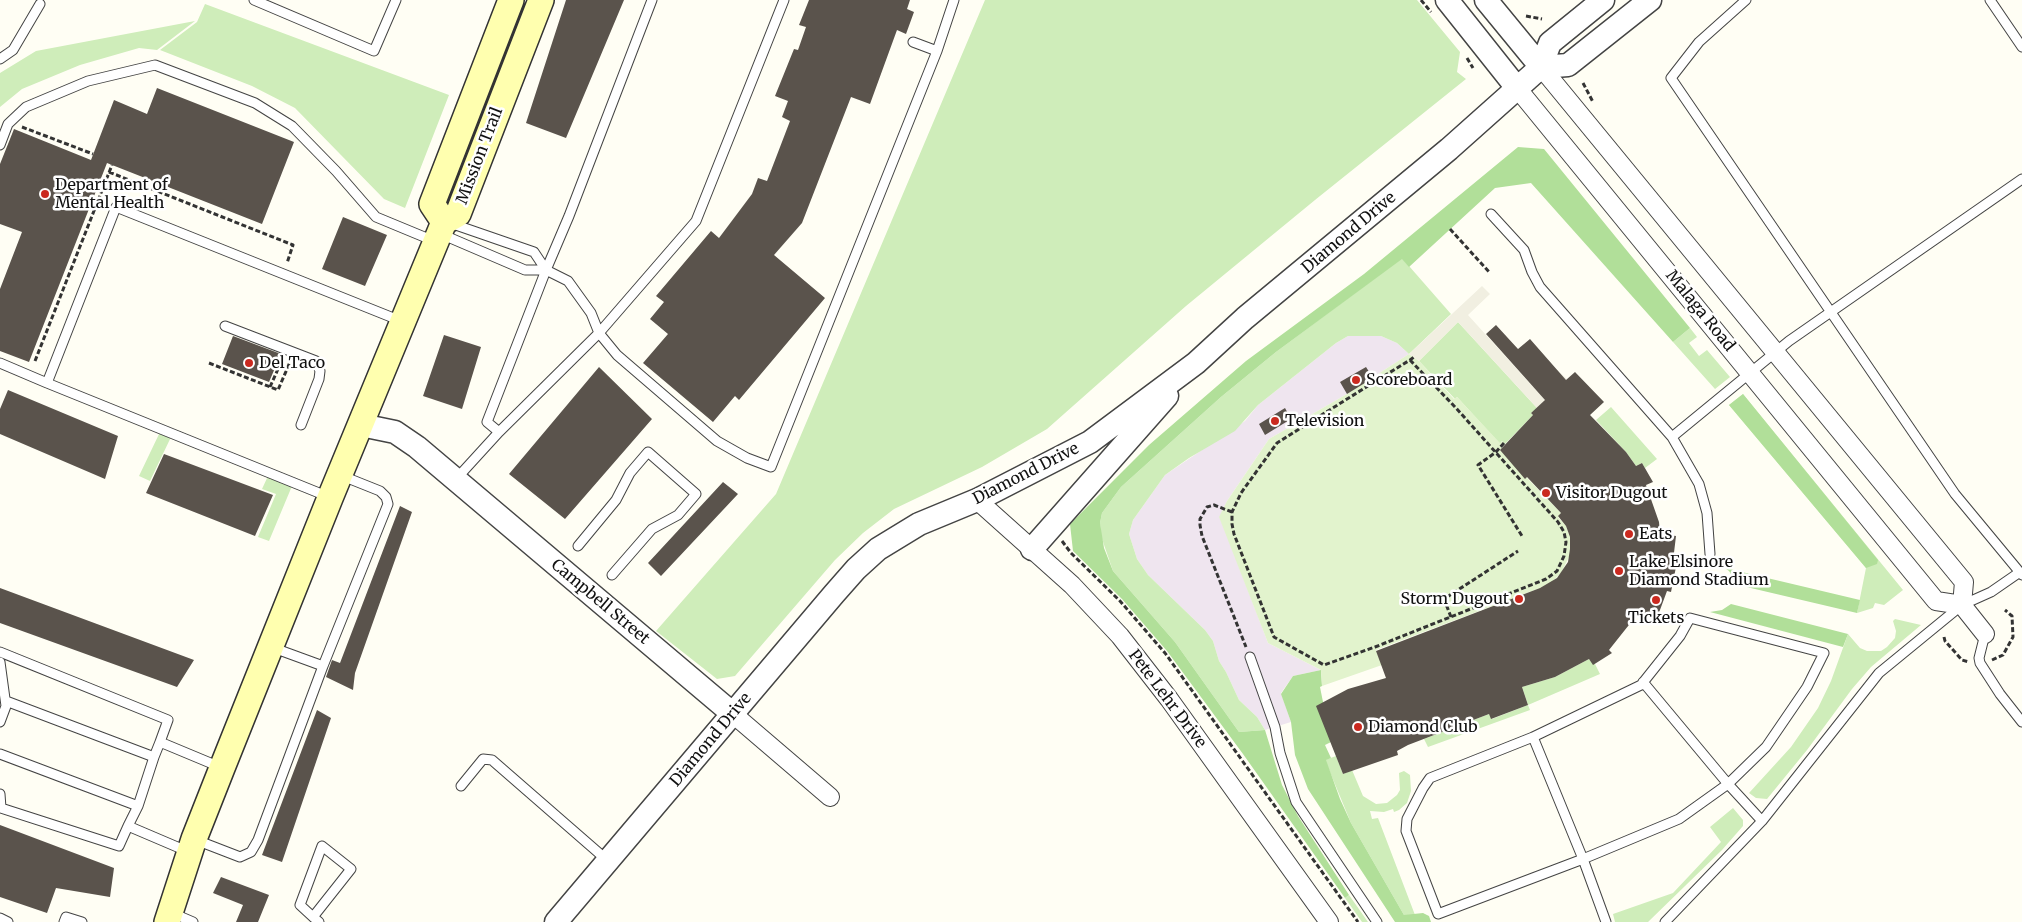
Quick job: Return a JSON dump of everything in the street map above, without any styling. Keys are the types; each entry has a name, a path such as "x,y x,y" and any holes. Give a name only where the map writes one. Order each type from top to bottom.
{"main road":[{"name":"Mission Trail","path":"511,0 432,204 440,232 458,214 541,0"},
{"path":"168,917 192,846 222,768 330,498 440,232"}],"street":[{"name":"Malaga Road","path":"1447,0 1936,601 1962,605 1964,582 1486,0"},
{"name":"Diamond Drive","path":"556,922 856,569 878,549 919,524 977,500 1090,442 1196,363 1245,318 1450,149 1541,67 1550,43 1603,0"},
{"path":"1541,67 1568,65 1650,0"},
{"path":"1032,549 1196,363"},
{"name":"Campbell Street","path":"361,425 395,432 457,478 830,797"},
{"name":"Pete Lehr Drive","path":"977,500 1072,585 1120,636 1169,699 1329,922"},
{"path":"1962,605 1985,634"}],"lane":[{"path":"254,0 374,50 396,0"},
{"path":"498,432 487,422 652,0"},
{"path":"457,478 498,432 600,334 696,221 784,0"},
{"path":"440,232 525,270 546,270 568,280 591,313 600,334 618,355 717,441 747,458 770,467 937,51 954,0"},
{"path":"1666,922 1762,821 1879,673 1962,605 1991,592 2021,574 1955,494 1671,78 1699,42 1746,0"},
{"path":"1990,0 2022,47"},
{"path":"0,58 13,50 40,4"},
{"path":"913,42 937,51"},
{"path":"0,144 10,122 26,107 88,81 155,65 255,103 292,126 336,171 376,217 534,252 546,270"},
{"path":"1672,437 1776,352 2022,179"},
{"path":"47,383 116,207 403,322"},
{"path":"1491,214 1524,250 1540,288 1672,437 1699,484 1706,513 1710,554"},
{"path":"225,326 316,361 320,371 320,379 301,425"},
{"path":"0,363 330,498"},
{"path":"578,546 616,500 630,473 648,452 696,494 678,515 652,529 612,575"},
{"path":"128,826 192,846 240,857 251,852 258,840 323,666 388,504 386,497 380,491 340,474"},
{"path":"1690,618 1824,653 1807,687 1766,747 1728,784 1678,820 1584,859 1438,914 1406,831 1407,819 1423,788 1430,778 1532,737 1622,696 1643,682 1680,636 1690,618"},
{"path":"1985,634 1979,658 1980,663 2000,694 2022,722"},
{"path":"271,647 323,666"},
{"path":"0,652 168,720 138,806 119,846 1,808 0,794"},
{"path":"1250,657 1275,727 1280,753 1296,802 1377,922"},
{"path":"0,662 6,701 0,722"},
{"path":"1643,682 1728,784 1762,821"},
{"path":"6,701 154,756"},
{"path":"1532,737 1584,859 1606,922"},
{"path":"160,742 222,768"},
{"path":"0,754 138,806"},
{"path":"461,786 483,759 492,760 608,861"},
{"path":"322,846 351,869 316,919 300,906 322,846"},
{"path":"64,922 66,917 82,922"},
{"path":"168,917 193,922"},
{"path":"0,918 8,922"}],"path":[{"path":"1522,12 1527,17 1542,19"},
{"path":"10,122 93,154"},
{"path":"34,361 112,165"},
{"path":"109,172 293,245 287,266 292,267"},
{"path":"1450,229 1490,273"},
{"path":"270,387 284,355"},
{"path":"209,363 278,390 292,358"},
{"path":"1410,360 1558,522 1564,532 1566,542 1564,556 1557,571 1546,580 1324,665 1274,637 1234,534 1232,512 1241,493 1277,443 1410,360 1414,358"},
{"path":"1504,443 1496,452 1478,465 1522,536"},
{"path":"1232,512 1214,506 1207,507 1200,518 1200,525 1202,536 1250,657"},
{"path":"1060,539 1071,553 1120,601 1165,653 1358,922"},
{"path":"1451,616 1444,599 1518,551"}],"shaded area":[{"path":"1482,286 1490,294 1468,315 1533,387 1555,368 1567,379 1537,408 1458,322 1419,361 1409,354"},
{"path":"1348,336 1381,336 1397,343 1409,354 1347,394 1269,439 1227,501 1220,517 1268,643 1321,670 1293,676 1281,693 1291,722 1265,730 1257,717 1239,700 1219,661 1213,641 1205,630 1148,575 1137,559 1129,534 1133,520 1165,475 1245,421 1258,405 1336,343"}],"green space":[{"path":"985,0 1417,0 1460,52 1457,72 1466,79 1186,306 1047,429 982,467 894,509 863,533 835,560 735,676 717,679 656,631 776,494"},
{"path":"205,4 449,95 405,208 384,199 295,108 252,86 160,50 197,22"},
{"path":"195,21 157,50 139,48 80,65 22,89 0,107 0,73 36,51"},
{"path":"1518,147 1544,149 1690,328 1673,342 1531,183 1495,188 1409,267 1402,259 1276,352 1221,397 1121,487 1102,513 1100,523 1104,548 1113,571 1175,642 1239,732 1265,730 1282,785 1298,816 1349,895 1345,898 1167,651 1122,599 1073,551 1070,524 1149,445 1246,361 1364,274"},
{"path":"1402,258 1451,314 1409,354 1397,343 1381,336 1348,336 1336,343 1258,405 1235,431 1189,458 1165,475 1133,520 1129,534 1137,559 1148,575 1205,630 1213,641 1219,661 1239,700 1257,717 1265,730 1239,732 1175,642 1113,571 1101,536 1100,523 1102,513 1121,487 1221,397 1276,352"},
{"path":"1458,322 1537,408 1531,413 1533,415 1505,444 1502,441 1500,444 1457,397 1455,399 1419,361"},
{"path":"1690,328 1697,337 1689,343 1699,356 1707,350 1730,377 1715,389 1673,342"},
{"path":"1409,354 1419,361 1454,399 1457,397 1500,443 1502,441 1505,444 1500,450 1561,513 1558,517 1566,526 1570,537 1570,555 1561,573 1552,582 1376,650 1382,665 1322,686 1321,670 1268,643 1219,517 1227,501 1269,439 1347,394"},
{"path":"1743,394 1903,590 1884,605 1875,603 1873,608 1857,613 1866,568 1729,405"},
{"path":"1743,394 1878,560 1877,564 1866,568 1729,405"},
{"path":"1611,407 1657,459 1645,468 1642,463 1636,466 1626,452 1596,420"},
{"path":"160,432 171,437 150,481 139,476"},
{"path":"268,476 292,486 269,541 258,537 276,494 262,489"},
{"path":"1725,568 1860,600 1857,613 1738,585"},
{"path":"1731,604 1848,634 1843,647 1710,612 1722,610"},
{"path":"1895,619 1921,625 1871,667 1767,799 1756,798 1749,793 1791,747 1818,708 1831,681 1848,634 1860,648 1867,651 1881,651 1895,638 1896,631 1893,621"},
{"path":"1589,659 1595,664 1600,674 1528,705 1522,687 1555,677"},
{"path":"1321,670 1322,686 1320,687 1331,742 1325,745 1331,758 1326,760 1340,799 1351,823 1404,915 1423,913 1429,916 1431,922 1395,922 1308,789 1295,755 1291,722 1281,694 1293,676"},
{"path":"1528,705 1530,710 1428,747 1424,739 1489,714 1492,719"},
{"path":"1336,756 1343,774 1352,770 1363,796 1376,804 1387,803 1397,795 1400,790 1399,773 1404,771 1410,775 1411,791 1407,803 1394,812 1393,809 1384,812 1370,811 1372,819 1378,818 1415,915 1404,915 1351,823 1325,760"},
{"path":"1733,808 1743,820 1743,826 1722,850 1648,922 1615,922 1613,914 1673,893 1721,842 1710,827"},
{"path":"1349,895 1368,922 1362,922 1345,898"}],"building":[{"path":"566,0 624,0 566,138 526,123"},
{"path":"809,0 910,0 907,9 914,12 906,34 897,30 870,104 851,97 802,223 774,255 825,298 739,400 735,396 713,422 643,363 668,334 650,319 664,302 656,296 711,231 719,238 752,194 758,178 767,181 790,121 782,117 788,101 775,96 794,49 798,50 806,27 799,25"},
{"path":"157,88 294,142 262,224 107,163 29,362 0,351 0,289 22,232 0,224 0,164 14,129 91,160 114,100 147,114"},
{"path":"343,217 387,235 365,286 322,269"},
{"name":"Lake Elsinore Diamond Stadium","path":"1496,325 1518,349 1530,339 1566,380 1575,372 1604,402 1590,415 1626,452 1636,466 1642,463 1653,482 1646,485 1659,522 1660,534 1676,536 1673,561 1677,562 1671,592 1667,591 1657,618 1640,611 1609,650 1612,653 1593,665 1589,659 1555,677 1522,687 1528,705 1491,719 1489,714 1408,745 1397,751 1398,755 1343,774 1316,706 1348,689 1386,678 1376,651 1540,588 1557,578 1568,562 1570,537 1566,526 1558,516 1561,513 1527,477 1525,479 1500,450 1533,415 1531,413 1545,400 1486,334"},
{"path":"444,335 481,347 462,409 423,396"},
{"path":"233,336 281,354 269,382 222,364"},
{"path":"599,367 652,419 565,519 509,474"},
{"name":"Scoreboard","path":"1366,367 1373,378 1347,394 1340,382"},
{"path":"8,390 118,436 105,479 0,434 0,409"},
{"name":"Television","path":"1285,408 1291,419 1265,435 1259,424"},
{"path":"164,454 273,495 255,536 146,493"},
{"path":"723,482 738,494 661,576 648,563"},
{"path":"400,506 412,512 355,673 353,690 326,677 332,660 340,663"},
{"path":"0,588 194,660 177,687 0,623"},
{"path":"317,710 331,718 282,862 262,855"},
{"path":"0,825 114,868 110,897 56,888 47,913 0,897"},
{"path":"221,877 269,895 258,922 236,922 243,905 213,893"}],"place":[{"name":"Department of Mental Health","path":"45,194"},
{"name":"Del Taco","path":"249,363"},
{"name":"Scoreboard","path":"1356,380"},
{"name":"Television","path":"1275,421"},
{"name":"Visitor Dugout","path":"1546,493"},
{"name":"Eats","path":"1629,534"},
{"name":"Lake Elsinore Diamond Stadium","path":"1619,571"},
{"name":"Storm Dugout","path":"1519,599"},
{"name":"Tickets","path":"1656,600"},
{"name":"Diamond Club","path":"1358,727"}]}
